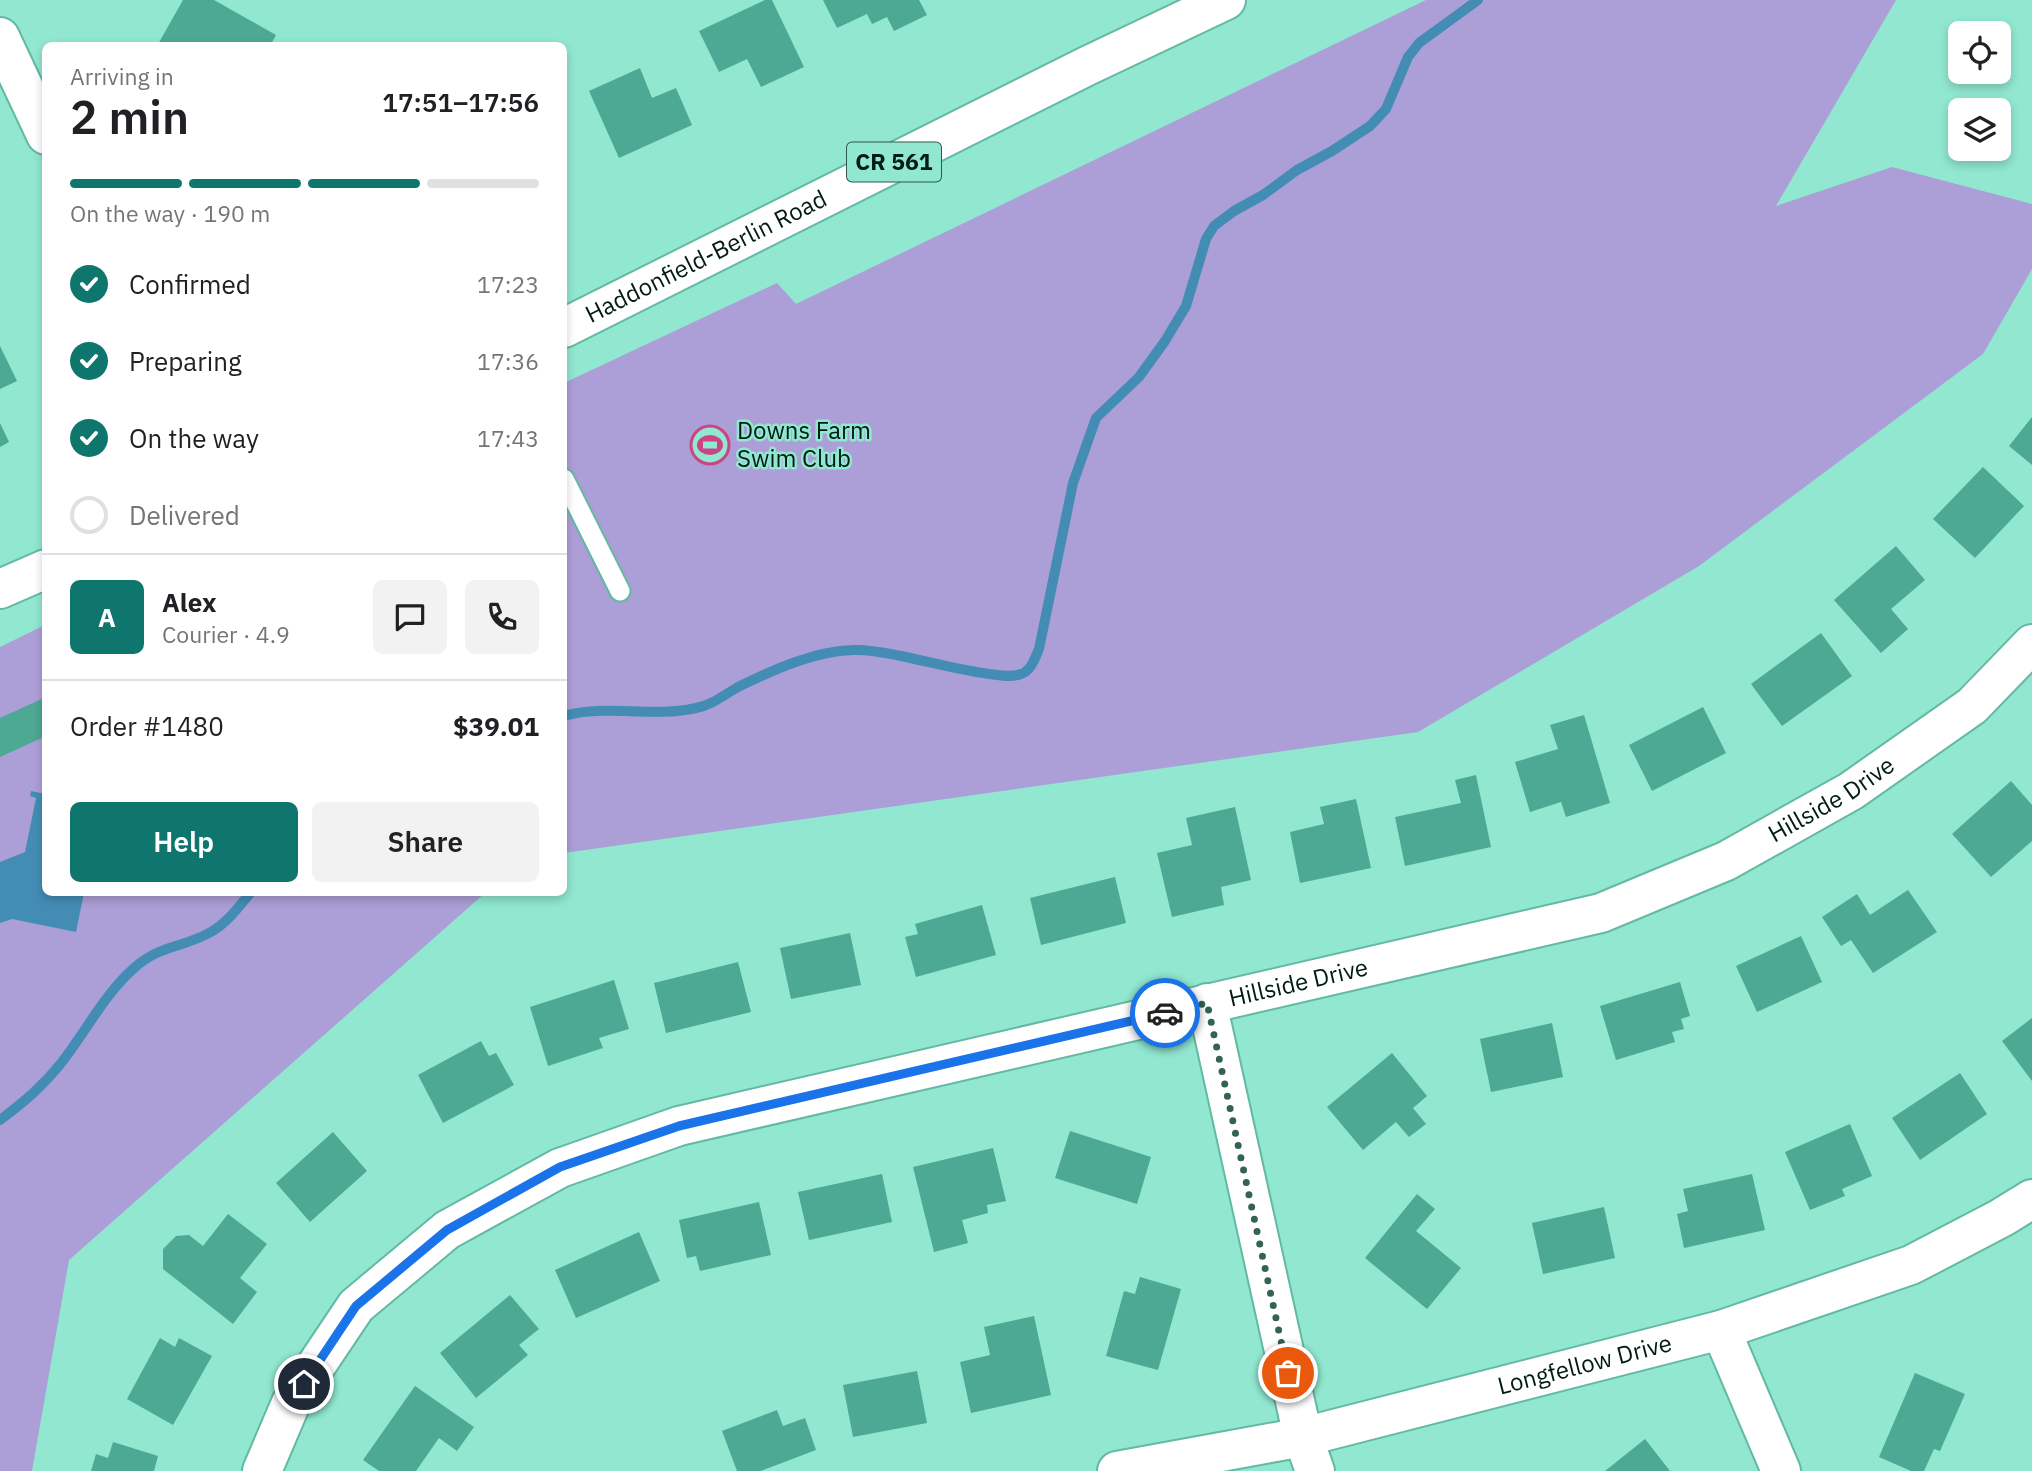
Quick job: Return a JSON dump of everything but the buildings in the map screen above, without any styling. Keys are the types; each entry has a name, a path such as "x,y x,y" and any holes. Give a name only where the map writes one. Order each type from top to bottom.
{"street":[{"name":"Haddonfield-Berlin Road","path":"567,324 1226,0"},
{"path":"0,37 42,126"},
{"path":"0,589 42,571"},
{"name":"Hillside Drive","path":"262,1471 290,1403 356,1306 447,1230 560,1167 679,1126 1601,913 1726,861 1851,790 1972,706 2032,644"},
{"path":"1207,1003 1309,1454"},
{"name":"Longfellow Drive","path":"1117,1471 1309,1454 1721,1330 1911,1265 2032,1199"},
{"path":"1721,1330 1781,1471"}],"lane":[{"path":"567,485 620,591"}],"shaded area":[{"path":"1426,0 1896,0 1776,206 1892,167 2032,204 2032,269 1983,354 1699,566 1418,732 567,853 567,382 777,283 796,304"},
{"path":"42,626 42,896 482,896 69,1260 32,1471 0,1471 0,647"}],"water":[{"path":"31,791 42,793 42,896 83,896 76,932 12,919 0,923 0,862 25,852 36,798 30,796"}],"waterway":[{"path":"567,715 596,711 663,712 702,707 779,668 838,651 877,652 1009,676 1027,670 1039,649 1073,483 1096,418 1139,377 1165,341 1186,306 1206,239 1214,226 1297,170 1370,126 1386,109 1408,57 1419,43 1478,0"},
{"path":"0,1120 55,1071 104,1002 133,969 152,955 199,938 215,929 232,915 248,896"}],"way so far":[{"path":"1165,1013 1207,1003 1288,1373"}],"place":[{"name":"Downs Farm Swim Club","path":"710,445"}],"route":[{"path":"304,1384 356,1306 447,1230 560,1167 679,1126 1165,1013"}]}
